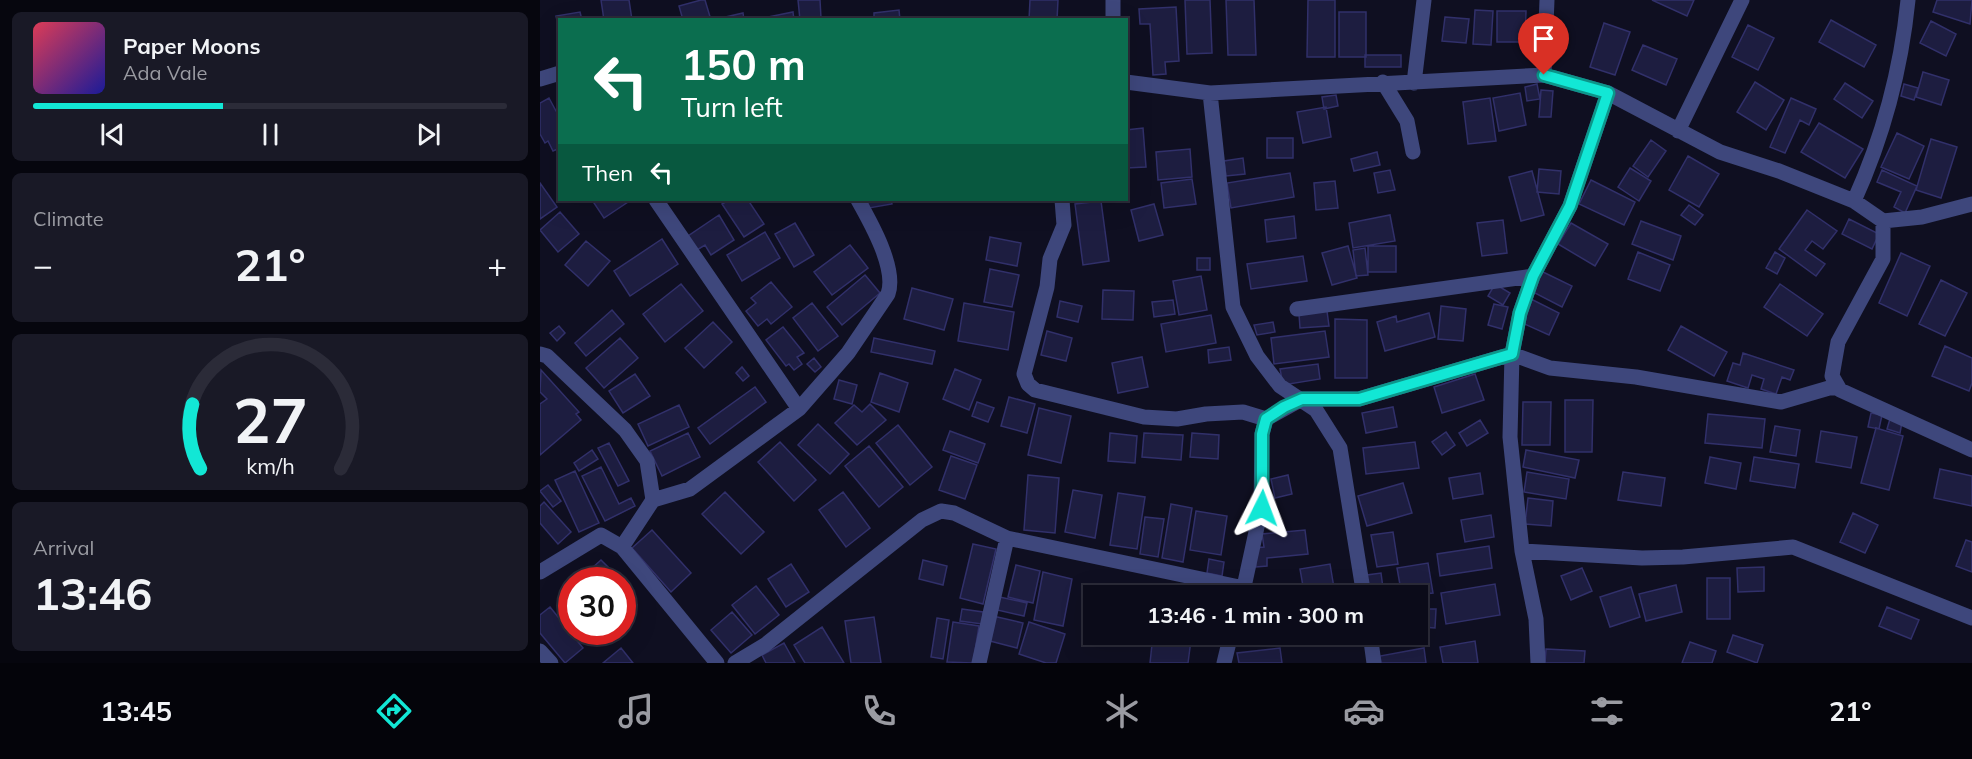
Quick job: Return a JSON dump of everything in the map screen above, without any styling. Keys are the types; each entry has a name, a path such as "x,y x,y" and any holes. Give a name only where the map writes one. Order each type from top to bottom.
{"street":[{"path":"1113,0 1113,18"},
{"path":"1414,83 1424,0"},
{"path":"1544,75 1547,0"},
{"path":"1678,131 1742,0"},
{"path":"1854,201 1867,176 1895,88 1908,0"},
{"path":"540,79 558,74"},
{"path":"1128,82 1210,93 1544,75 1608,93 1720,152 1779,171 1854,201 1883,221 1922,217 1972,204"},
{"path":"1383,82 1399,104 1407,121 1413,152"},
{"path":"1210,93 1233,307 1257,356 1280,386 1316,410 1340,448 1362,585"},
{"path":"1538,663 1536,619 1522,551 1510,437 1512,354 1520,313 1533,276 1570,206 1608,93"},
{"path":"657,201 799,410"},
{"path":"652,500 690,489 799,410 848,353 888,294 892,284 890,270 858,201"},
{"path":"1062,201 1064,225 1050,259 1047,287 1024,374 1028,384 1035,390 1144,417 1176,419 1206,414 1243,412 1266,419 1302,399 1359,399 1512,354 1550,368 1636,377 1781,402 1829,388 1839,388 1972,450"},
{"path":"1839,388 1832,376 1838,342 1883,259 1883,221"},
{"path":"1297,309 1533,276"},
{"path":"540,354 546,356 625,430 647,462 652,500 622,547"},
{"path":"1245,585 1262,508 1262,434 1266,419"},
{"path":"735,663 765,645 922,520 941,511 954,513 1007,538 1212,585"},
{"path":"540,572 601,535 622,547 709,660"},
{"path":"979,663 1007,538"},
{"path":"1522,551 1642,558 1683,557 1793,547 1972,618"},
{"path":"1224,663 1228,645"},
{"path":"1372,645 1374,663"},
{"path":"540,651 551,663"}],"building":[{"path":"601,0 629,0 632,18 604,18"},
{"path":"705,0 710,18 682,18 679,6"},
{"path":"798,0 820,0 821,18 800,18"},
{"path":"1030,0 1058,0 1057,18 1029,18"},
{"path":"1185,0 1210,0 1212,53 1187,54"},
{"path":"1226,0 1254,0 1256,55 1228,55"},
{"path":"1308,0 1335,0 1335,57 1307,57"},
{"path":"1652,0 1694,0 1687,16"},
{"path":"1937,0 1972,0 1970,24 1933,12"},
{"path":"1176,7 1179,61 1165,62 1166,74 1153,75 1150,24 1140,24 1139,9"},
{"path":"899,10 900,18 874,18 874,13"},
{"path":"1475,10 1493,11 1491,45 1473,44"},
{"path":"1497,11 1526,11 1525,42 1497,42"},
{"path":"580,12 582,18 558,18 558,24 556,16"},
{"path":"793,12 794,18 763,18"},
{"path":"1339,12 1366,12 1366,57 1339,57"},
{"path":"743,13 744,18 721,18"},
{"path":"1445,17 1469,19 1466,43 1442,41"},
{"path":"1831,20 1876,45 1864,67 1819,42"},
{"path":"1931,21 1956,34 1946,56 1920,43"},
{"path":"1604,23 1630,32 1615,75 1590,67"},
{"path":"1748,25 1774,38 1758,70 1732,57"},
{"path":"1643,45 1677,59 1666,85 1632,70"},
{"path":"1365,55 1401,55 1401,67 1365,67"},
{"path":"1923,72 1949,80 1941,105 1916,97"},
{"path":"1755,82 1784,100 1766,130 1737,112"},
{"path":"1845,83 1873,101 1862,118 1834,99"},
{"path":"1537,84 1540,99 1527,101 1525,87"},
{"path":"1904,84 1918,88 1914,100 1901,96"},
{"path":"1541,90 1553,91 1551,117 1539,117"},
{"path":"1520,93 1526,125 1499,131 1493,98"},
{"path":"1336,95 1338,106 1324,109 1322,97"},
{"path":"549,98 556,111 558,110 558,149 553,151 548,141 545,143 540,134 540,103"},
{"path":"1490,98 1496,141 1468,144 1463,102"},
{"path":"1791,98 1816,109 1809,125 1800,120 1785,153 1770,147"},
{"path":"1326,107 1331,137 1303,143 1297,112"},
{"path":"1819,123 1863,149 1845,178 1801,152"},
{"path":"1143,128 1146,167 1128,168 1128,130"},
{"path":"1897,133 1924,146 1909,179 1881,167"},
{"path":"1267,138 1293,138 1293,158 1267,158"},
{"path":"1931,139 1957,147 1941,198 1916,190"},
{"path":"1651,140 1666,151 1648,177 1633,166"},
{"path":"1190,149 1192,177 1158,180 1156,152"},
{"path":"1377,152 1380,165 1354,171 1351,159"},
{"path":"1688,156 1719,174 1699,207 1669,190"},
{"path":"1243,158 1245,174 1226,176 1224,161"},
{"path":"1630,168 1651,181 1639,201 1618,187"},
{"path":"1539,169 1561,171 1559,194 1537,192"},
{"path":"1390,170 1395,190 1378,193 1374,173"},
{"path":"1882,170 1917,186 1905,213 1894,207 1901,192 1877,182"},
{"path":"1532,171 1544,215 1521,221 1509,177"},
{"path":"1290,173 1294,197 1231,208 1227,183"},
{"path":"1192,179 1196,204 1164,208 1161,183"},
{"path":"1591,180 1635,202 1624,225 1579,204"},
{"path":"1335,181 1338,208 1316,210 1314,183"},
{"path":"540,183 557,207 540,219"},
{"path":"593,201 630,201 604,218"},
{"path":"727,201 749,201 764,224 744,237 722,204"},
{"path":"867,201 891,201 892,204 869,208"},
{"path":"1101,201 1109,261 1083,265 1075,204"},
{"path":"1154,204 1163,235 1139,241 1131,210"},
{"path":"1689,205 1703,215 1695,225 1681,215"},
{"path":"1807,210 1837,231 1823,249 1812,241 1805,250 1825,264 1816,276 1779,249"},
{"path":"560,212 579,234 558,252 540,230"},
{"path":"719,215 734,240 711,255 705,245 697,250 688,236"},
{"path":"1390,215 1395,241 1353,248 1349,223"},
{"path":"1294,216 1296,238 1267,242 1265,220"},
{"path":"1849,219 1879,234 1872,249 1842,234"},
{"path":"1503,220 1507,253 1482,256 1477,223"},
{"path":"1641,221 1681,236 1673,260 1632,244"},
{"path":"795,223 814,255 794,267 775,234"},
{"path":"1571,223 1608,244 1595,266 1558,244"},
{"path":"765,232 780,258 742,281 727,255"},
{"path":"990,237 1021,243 1017,266 986,260"},
{"path":"662,239 678,264 630,296 614,271"},
{"path":"586,241 610,261 588,286 565,265"},
{"path":"850,245 868,268 832,295 814,272"},
{"path":"1348,246 1357,278 1332,285 1322,253"},
{"path":"1368,246 1396,246 1396,272 1368,272"},
{"path":"1365,248 1368,275 1356,276 1353,250"},
{"path":"1638,252 1670,265 1660,291 1628,279"},
{"path":"1775,252 1785,258 1777,274 1766,268"},
{"path":"1901,253 1930,266 1907,316 1879,303"},
{"path":"1303,256 1307,281 1251,289 1247,264"},
{"path":"1197,258 1210,258 1210,270 1197,270"},
{"path":"990,269 1019,275 1012,307 984,302"},
{"path":"1541,271 1572,286 1562,307 1531,291"},
{"path":"865,275 880,293 842,325 827,307"},
{"path":"1201,276 1207,310 1179,315 1173,281"},
{"path":"1941,280 1967,293 1945,336 1919,324"},
{"path":"771,282 792,307 771,324 767,319 758,326 746,311 756,303 751,298"},
{"path":"681,284 703,311 665,342 643,314"},
{"path":"1495,284 1510,293 1503,305 1488,296"},
{"path":"1780,284 1823,314 1807,336 1764,307"},
{"path":"912,288 953,299 944,330 904,319"},
{"path":"1103,290 1134,291 1133,320 1102,319"},
{"path":"1531,299 1559,313 1549,335 1520,322"},
{"path":"1173,300 1175,314 1154,317 1152,302"},
{"path":"1060,301 1082,306 1078,322 1057,317"},
{"path":"812,303 838,336 818,351 793,318"},
{"path":"964,303 1014,312 1008,350 958,341"},
{"path":"1494,304 1508,307 1502,329 1488,325"},
{"path":"1441,306 1466,309 1463,341 1438,339"},
{"path":"612,310 624,324 586,356 575,343"},
{"path":"1327,311 1329,326 1300,328 1299,314"},
{"path":"1429,313 1435,337 1385,351 1377,322 1396,316 1397,322"},
{"path":"1211,315 1216,343 1166,352 1161,324"},
{"path":"1335,319 1367,320 1367,378 1335,378"},
{"path":"713,322 732,342 704,368 685,348"},
{"path":"1273,322 1275,332 1257,335 1254,325"},
{"path":"559,326 565,333 557,341 550,333"},
{"path":"1681,326 1727,352 1714,376 1668,350"},
{"path":"783,327 804,353 797,357 802,364 794,370 789,364 786,366 766,340"},
{"path":"1047,331 1072,338 1066,361 1041,355"},
{"path":"1325,331 1329,357 1274,364 1271,338"},
{"path":"620,338 638,358 604,388 586,368"},
{"path":"874,338 935,351 932,364 871,352"},
{"path":"1945,346 1972,358 1972,383 1969,391 1932,376"},
{"path":"1229,347 1231,360 1209,363 1208,350"},
{"path":"1743,353 1794,370 1790,380 1782,377 1776,394 1761,389 1764,379 1752,375 1748,388 1727,381 1733,363 1740,365"},
{"path":"1142,357 1148,387 1118,393 1112,363"},
{"path":"814,358 821,367 815,372 807,364"},
{"path":"1318,364 1320,379 1283,385 1280,369"},
{"path":"742,367 749,376 743,381 736,373"},
{"path":"955,369 981,380 969,410 943,399"},
{"path":"541,370 579,412 576,414 581,420 540,455 540,404 547,399 540,392"},
{"path":"880,373 908,383 899,412 871,402"},
{"path":"635,374 650,396 623,413 609,391"},
{"path":"1475,374 1484,400 1442,413 1434,387"},
{"path":"839,380 857,385 852,404 834,399"},
{"path":"755,387 766,402 710,444 698,428"},
{"path":"1009,397 1035,404 1027,433 1001,426"},
{"path":"1565,400 1593,400 1592,452 1565,452"},
{"path":"977,402 994,408 988,422 972,416"},
{"path":"1523,402 1551,402 1550,445 1522,445"},
{"path":"870,404 886,420 857,445 835,423 854,405 862,412"},
{"path":"679,405 689,427 648,446 638,424"},
{"path":"1393,407 1397,427 1366,433 1362,413"},
{"path":"1039,408 1071,416 1061,463 1028,455"},
{"path":"1871,413 1882,415 1879,429 1868,427"},
{"path":"1708,414 1765,419 1762,448 1705,443"},
{"path":"1890,419 1902,422 1900,433 1887,429"},
{"path":"1480,420 1488,433 1467,446 1459,433"},
{"path":"818,424 849,454 830,474 798,445"},
{"path":"898,425 932,467 910,485 876,443"},
{"path":"1775,426 1800,430 1796,456 1770,452"},
{"path":"1876,428 1903,436 1889,490 1861,483"},
{"path":"950,431 985,444 978,463 943,450"},
{"path":"1821,431 1857,437 1851,468 1816,462"},
{"path":"1446,432 1455,445 1442,455 1432,442"},
{"path":"688,433 700,457 662,476 650,451"},
{"path":"1110,433 1137,436 1135,463 1108,461"},
{"path":"1144,433 1183,435 1181,460 1142,457"},
{"path":"1192,433 1219,435 1218,459 1190,457"},
{"path":"780,442 816,480 794,501 758,462"},
{"path":"1415,442 1419,468 1366,474 1363,448"},
{"path":"609,443 629,481 618,486 598,448"},
{"path":"869,446 903,487 879,507 845,466"},
{"path":"592,450 598,459 579,471 574,463"},
{"path":"1526,450 1579,460 1575,478 1523,467"},
{"path":"951,456 977,465 965,499 939,490"},
{"path":"1710,457 1741,463 1736,489 1705,483"},
{"path":"1754,457 1799,464 1795,488 1750,481"},
{"path":"601,467 619,504 631,498 635,506 605,521 582,476"},
{"path":"1940,469 1972,476 1972,506 1934,498"},
{"path":"575,471 599,523 579,532 555,480"},
{"path":"1527,472 1569,479 1566,499 1524,492"},
{"path":"1623,472 1665,478 1661,506 1618,500"},
{"path":"1480,473 1483,494 1453,499 1449,478"},
{"path":"1028,475 1059,478 1055,533 1024,530"},
{"path":"1288,475 1292,494 1275,498 1271,479"},
{"path":"1403,483 1412,513 1367,526 1358,496"},
{"path":"548,485 561,501 553,507 540,491"},
{"path":"1073,490 1102,495 1095,538 1065,532"},
{"path":"725,492 764,532 741,554 702,514"},
{"path":"843,492 870,528 846,547 819,510"},
{"path":"1118,493 1145,497 1137,549 1110,545"},
{"path":"1528,498 1553,501 1551,526 1525,524"},
{"path":"544,502 571,532 558,544 540,523 540,506"},
{"path":"1171,504 1192,508 1183,562 1162,558"},
{"path":"1196,511 1227,516 1221,555 1190,550"},
{"path":"1853,513 1878,525 1865,553 1840,542"},
{"path":"1491,515 1494,537 1465,542 1461,520"},
{"path":"1145,517 1164,519 1158,557 1140,554"},
{"path":"652,530 691,573 671,592 632,548"},
{"path":"1305,530 1308,554 1267,558 1267,566 1256,567 1254,548 1264,547 1262,534"},
{"path":"1393,532 1398,564 1377,567 1371,535"},
{"path":"1966,540 1972,542 1972,572 1956,566"},
{"path":"973,544 996,549 983,604 960,598"},
{"path":"1489,546 1492,568 1440,576 1437,554"},
{"path":"1209,559 1224,562 1222,576 1207,573"},
{"path":"601,560 608,567 593,567"},
{"path":"923,560 947,566 943,585 919,579"},
{"path":"1428,563 1433,593 1428,593 1428,585 1400,585 1397,568"},
{"path":"791,564 809,592 786,607 768,579"},
{"path":"1330,564 1334,585 1303,585 1300,569"},
{"path":"1016,565 1040,571 1033,603 1008,597"},
{"path":"1764,567 1764,591 1738,592 1737,568"},
{"path":"1582,568 1592,591 1571,600 1561,576"},
{"path":"1043,572 1072,579 1063,626 1034,620"},
{"path":"1381,573 1383,585 1368,585 1367,575"},
{"path":"1707,578 1730,578 1730,619 1707,619"},
{"path":"1495,584 1500,615 1446,624 1441,593"},
{"path":"1676,585 1682,612 1646,621 1639,594"},
{"path":"756,586 779,615 755,634 732,605"},
{"path":"1631,587 1640,617 1610,627 1600,597"},
{"path":"995,596 1027,603 1024,616 993,609"},
{"path":"550,607 558,617 558,645 581,645 583,648 565,663 540,633 540,615"},
{"path":"1887,607 1919,620 1911,639 1879,626"},
{"path":"962,609 983,612 982,624 960,621"},
{"path":"1428,609 1436,609 1435,628 1428,627"},
{"path":"732,612 752,635 731,653 711,630"},
{"path":"993,616 1023,623 1017,648 986,640"},
{"path":"874,617 881,663 851,663 845,621"},
{"path":"937,618 949,620 943,659 931,657"},
{"path":"953,622 979,626 973,663 947,662"},
{"path":"1029,622 1065,634 1056,663 1046,663 1019,654"},
{"path":"822,627 844,663 805,663 794,645"},
{"path":"1733,635 1763,645 1757,663 1727,652"},
{"path":"1475,641 1478,663 1443,663 1440,647"},
{"path":"1690,642 1716,651 1712,663 1682,663"},
{"path":"784,643 795,663 766,663 762,655"},
{"path":"1152,645 1190,645 1188,663 1150,663"},
{"path":"621,648 633,663 603,663"},
{"path":"1280,648 1282,663 1239,663 1237,653"},
{"path":"1424,648 1426,663 1381,663 1380,656"},
{"path":"1546,649 1585,651 1584,663 1545,663"}],"route":[{"path":"1262,508 1264,464 1262,434 1266,419 1284,407 1302,399 1359,399 1423,378 1512,354 1520,313 1533,276 1570,206 1608,93 1544,75"}]}
